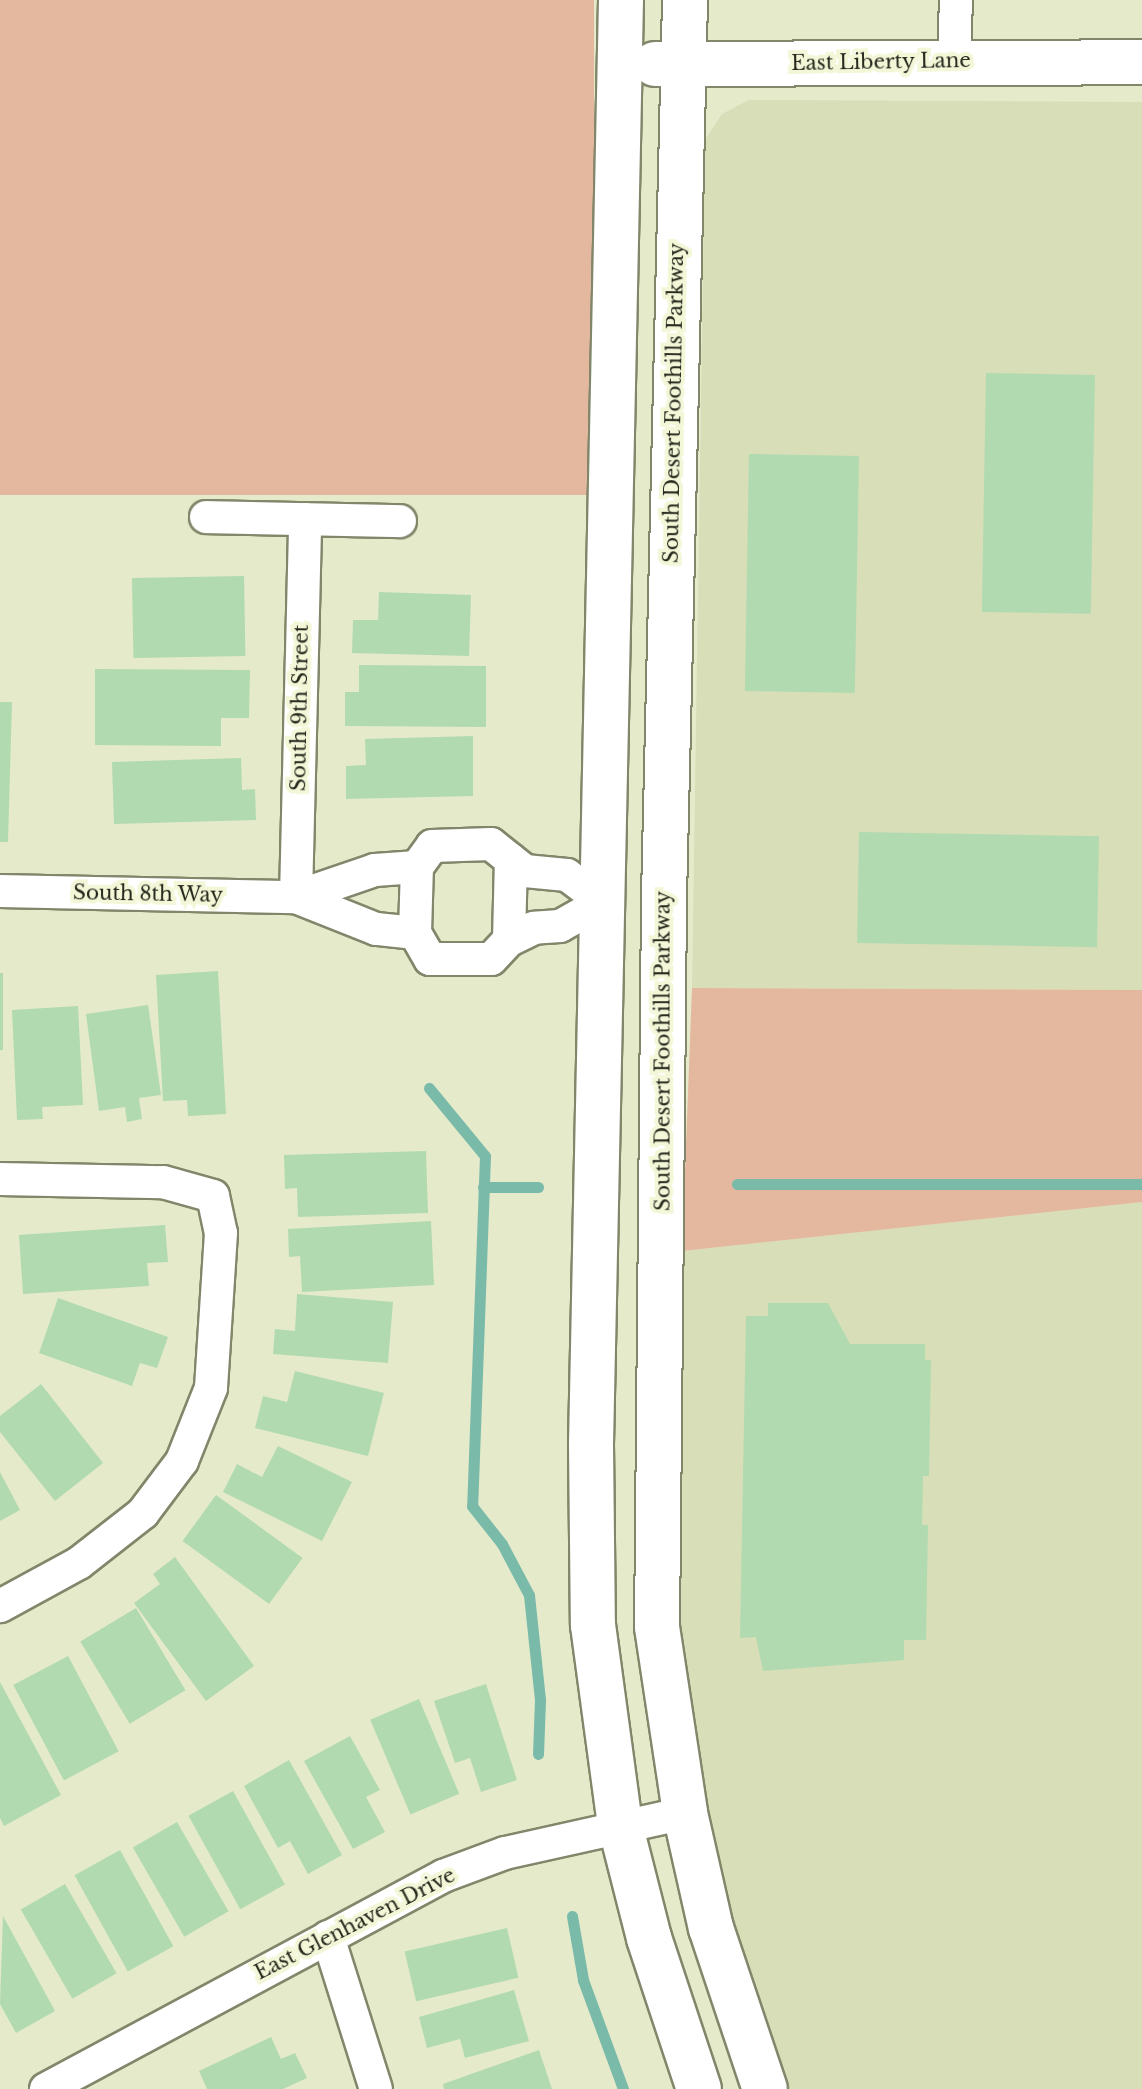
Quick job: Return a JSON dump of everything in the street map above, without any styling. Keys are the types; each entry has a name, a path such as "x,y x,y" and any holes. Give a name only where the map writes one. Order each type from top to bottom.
{"street":[{"path":"621,0 592,1601 620,1824 649,1938 699,2089"},
{"name":"South Desert Foothills Parkway","path":"685,0 664,885 657,1627 685,1813 727,1985 765,2089"},
{"path":"954,62 956,0"},
{"name":"East Liberty Lane","path":"620,63 1142,62"},
{"path":"206,517 400,521"},
{"name":"South 9th Street","path":"296,897 305,519"},
{"path":"491,844 525,871 567,875 603,902 560,926 534,928 509,940 491,959 430,959 415,933 417,867 432,846 491,844"},
{"path":"509,940 511,860"},
{"name":"South 8th Way","path":"0,891 296,897 375,870 417,867"},
{"name":"South 8th Way","path":"296,897 376,929 415,933"},
{"path":"0,1179 163,1182 213,1196 221,1233 211,1388 182,1461 143,1513 79,1563 0,1606"},
{"name":"East Glenhaven Drive","path":"46,2089 443,1876 505,1853 620,1824 685,1813"},
{"path":"328,1937 376,2089"}],"shaded area":[{"path":"0,0 594,0 594,495 0,495"},
{"path":"749,100 1142,102 1142,990 692,988 705,140 722,114"},
{"path":"692,988 1142,990 1142,1202 682,1251"},
{"path":"1142,1202 1142,2089 787,2089 754,2017 702,1816 669,1546 682,1251"}],"building":[{"path":"986,373 1095,375 1091,614 982,612"},
{"path":"749,454 859,456 855,693 745,691"},
{"path":"244,576 245,656 133,658 132,578"},
{"path":"379,592 471,595 469,656 352,653 353,620 378,620"},
{"path":"359,665 486,666 486,727 345,726 345,692 359,692"},
{"path":"95,669 250,670 249,718 221,718 221,746 95,745"},
{"path":"0,702 12,702 8,842 0,842"},
{"path":"473,736 473,796 346,799 346,766 366,765 365,739"},
{"path":"241,758 242,790 255,789 256,820 114,824 112,762"},
{"path":"859,832 1099,836 1097,947 857,943"},
{"path":"218,971 226,1114 188,1116 187,1100 163,1101 156,975"},
{"path":"0,973 3,973 3,1050 0,1050"},
{"path":"148,1005 161,1095 139,1098 142,1119 127,1122 125,1107 99,1111 86,1014"},
{"path":"78,1006 83,1105 42,1107 43,1119 17,1120 12,1010"},
{"path":"426,1151 428,1213 298,1217 297,1188 285,1189 284,1155"},
{"path":"431,1221 434,1285 302,1292 300,1256 289,1257 288,1229"},
{"path":"165,1225 168,1262 147,1263 149,1286 23,1294 19,1235"},
{"path":"297,1294 393,1302 388,1363 273,1354 275,1329 295,1331"},
{"path":"58,1298 168,1337 157,1368 140,1363 132,1386 39,1353"},
{"path":"768,1303 828,1303 850,1344 925,1344 925,1360 931,1360 929,1476 923,1476 922,1525 928,1525 926,1640 904,1640 904,1660 763,1671 756,1637 740,1638 746,1316 768,1316"},
{"path":"295,1371 384,1393 368,1456 255,1428 263,1396 287,1402"},
{"path":"41,1384 103,1463 55,1501 0,1432 0,1416"},
{"path":"278,1446 352,1482 322,1541 223,1492 237,1464 262,1477"},
{"path":"0,1472 20,1510 0,1521"},
{"path":"216,1495 303,1558 269,1604 182,1541"},
{"path":"175,1557 254,1666 206,1701 134,1603 160,1584 153,1574"},
{"path":"136,1608 185,1690 130,1724 80,1641"},
{"path":"68,1656 119,1751 64,1780 13,1685"},
{"path":"0,1682 61,1795 4,1826 0,1818"},
{"path":"486,1684 517,1780 481,1792 470,1758 455,1763 434,1701"},
{"path":"419,1699 459,1794 410,1815 370,1720"},
{"path":"350,1736 380,1790 366,1797 385,1832 353,1849 304,1761"},
{"path":"289,1760 342,1855 308,1874 290,1841 278,1848 244,1786"},
{"path":"233,1791 285,1885 240,1909 188,1816"},
{"path":"177,1822 228,1911 184,1937 133,1848"},
{"path":"120,1850 173,1946 128,1971 75,1875"},
{"path":"65,1884 116,1973 72,1999 21,1910"},
{"path":"3,1916 55,2011 16,2033 0,2004"},
{"path":"507,1928 518,1978 416,2001 405,1952"},
{"path":"514,1990 529,2041 465,2058 460,2039 427,2048 419,2017"},
{"path":"271,2037 281,2059 295,2053 307,2078 283,2089 207,2089 199,2071"},
{"path":"539,2050 552,2089 444,2089 443,2084"}],"waterway":[{"path":"429,1088 485,1156 472,1506 502,1544 529,1595 540,1700 538,1754"},
{"path":"737,1184 1142,1184"},
{"path":"483,1187 538,1187"},
{"path":"572,1916 583,1980 623,2089"}]}
